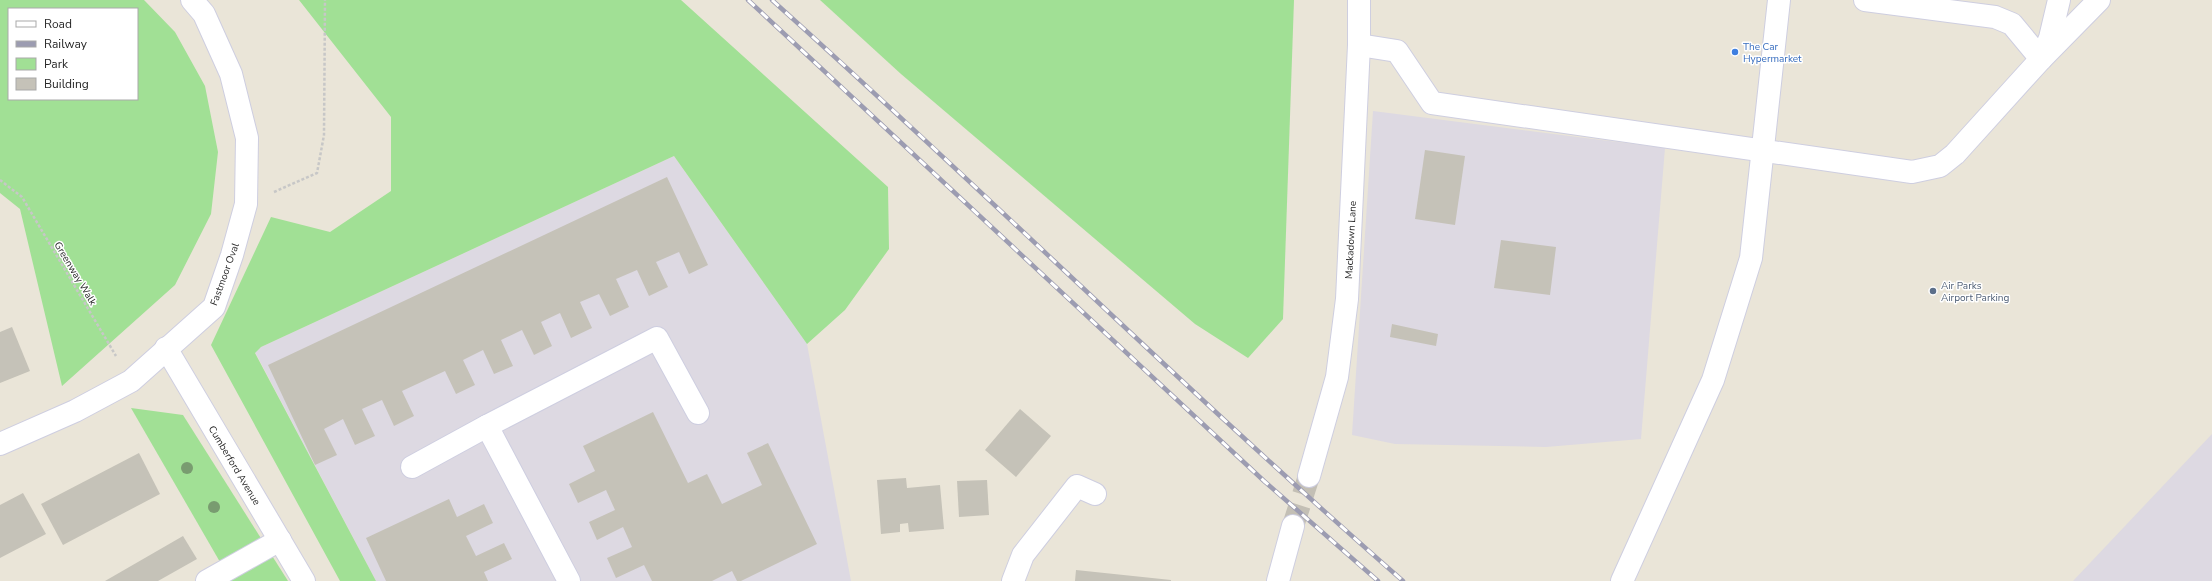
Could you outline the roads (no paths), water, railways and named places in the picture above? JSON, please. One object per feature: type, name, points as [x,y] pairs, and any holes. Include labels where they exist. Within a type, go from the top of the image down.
[{"type":"street","name":"Fastmoor Oval","points":[[0,444],[75,411],[131,381],[166,348],[214,307],[232,255],[246,204],[247,138],[231,74],[204,14],[192,0]]},
{"type":"street","name":"Mackadown Lane","points":[[1309,476],[1337,377],[1347,299],[1359,45],[1359,0]]},
{"type":"street","points":[[1622,581],[1713,380],[1751,258],[1764,150],[1779,0]]},
{"type":"street","points":[[1865,0],[1995,17],[2012,24],[2041,59]]},
{"type":"street","points":[[2041,59],[2050,38],[2059,0]]},
{"type":"street","points":[[1359,45],[1397,51],[1432,103],[1912,172],[1940,166],[1955,154],[2041,59],[2099,0]]},
{"type":"street","points":[[412,467],[486,426],[657,338],[698,413]]},
{"type":"street","name":"Cumberford Avenue","points":[[166,348],[304,581]]},
{"type":"street","points":[[486,426],[569,581]]},
{"type":"street","points":[[1013,581],[1023,555],[1077,486],[1095,494]]},
{"type":"street","points":[[1278,581],[1293,526]]},
{"type":"street","points":[[207,581],[280,540]]},
{"type":"tunnel","points":[[1293,526],[1309,476]]},
{"type":"railway","points":[[748,0],[1264,481],[1378,581]]},
{"type":"railway","points":[[772,0],[1244,438],[1403,581]]},
{"type":"place","name":"The Car Hypermarket","points":[[1735,52]]},
{"type":"place","name":"Air Parks Airport Parking","points":[[1933,291]]}]
